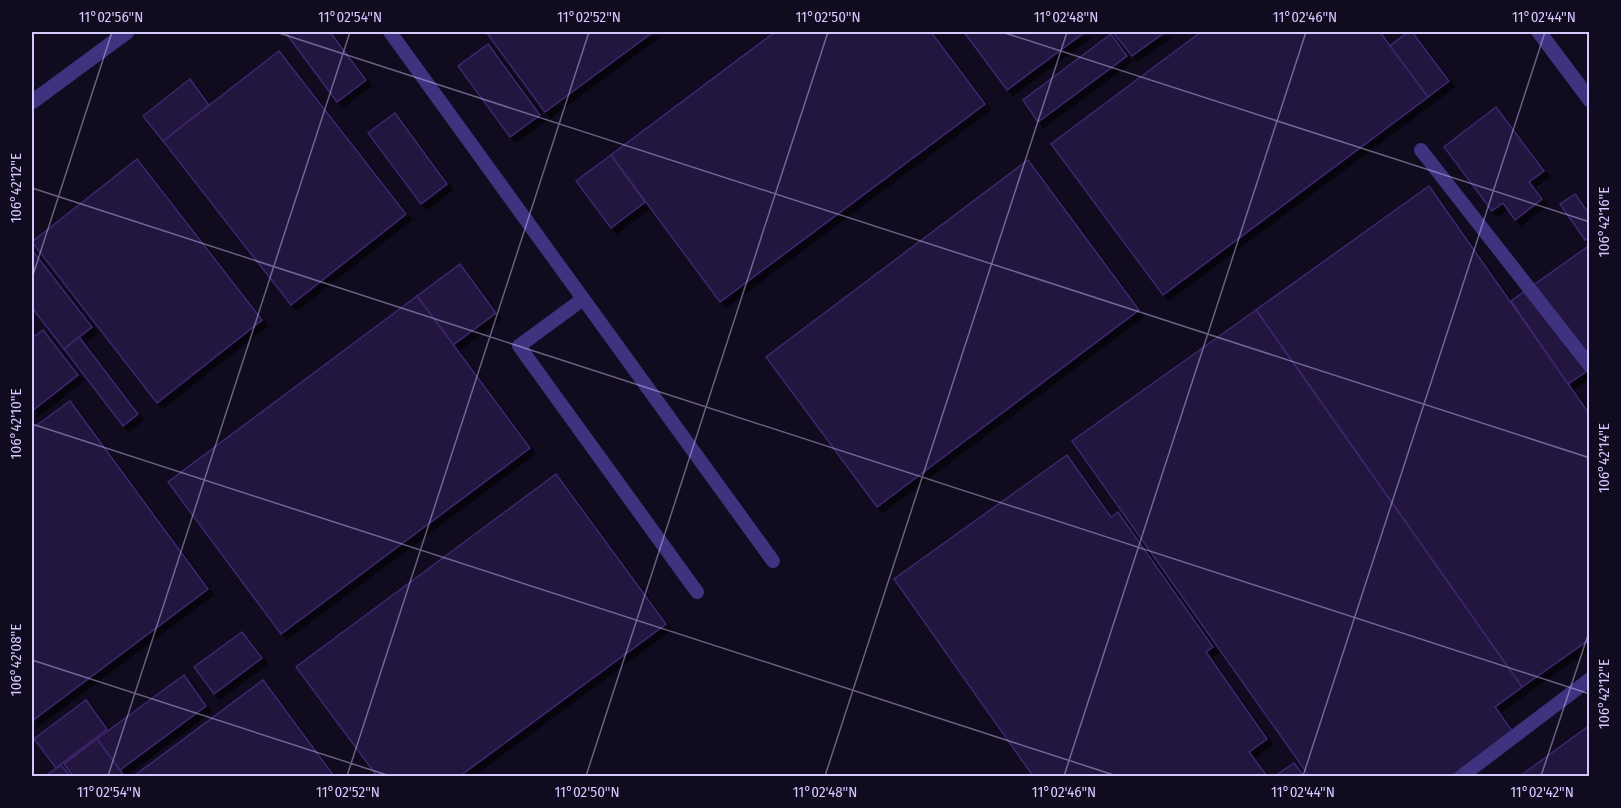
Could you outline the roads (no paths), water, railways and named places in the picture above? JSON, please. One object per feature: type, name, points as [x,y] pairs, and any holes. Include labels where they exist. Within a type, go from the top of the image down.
[{"type":"street","points":[[32,102],[127,32]]},
{"type":"street","points":[[1539,32],[1590,100]]},
{"type":"lane","points":[[390,32],[773,561]]},
{"type":"lane","points":[[1421,150],[1590,366]]},
{"type":"lane","points":[[583,299],[519,346],[697,591]]},
{"type":"lane","points":[[1462,777],[1590,679]]}]
